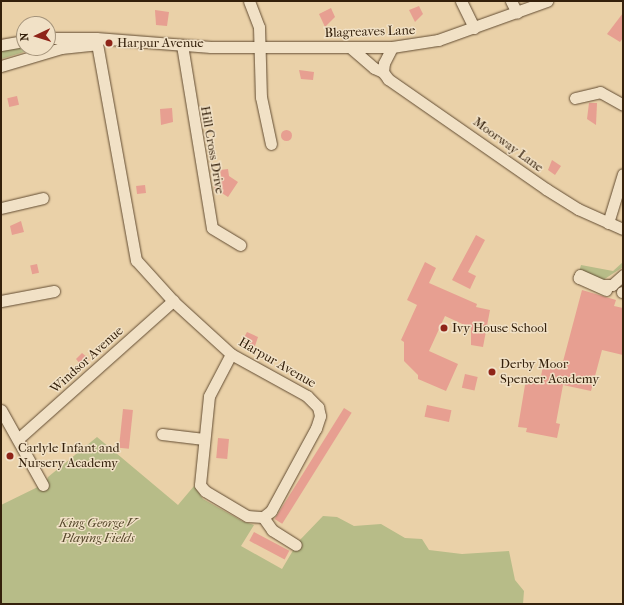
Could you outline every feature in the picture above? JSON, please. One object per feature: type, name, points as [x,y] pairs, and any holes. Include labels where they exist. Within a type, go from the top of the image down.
[{"type":"street","points":[[249,1],[259,27],[261,97],[271,144]]},
{"type":"street","points":[[461,1],[474,28]]},
{"type":"street","points":[[511,1],[517,13]]},
{"type":"street","name":"Blagreaves Lane","points":[[96,41],[260,47],[392,47],[438,40],[547,1]]},
{"type":"street","points":[[56,38],[96,41]]},
{"type":"street","points":[[1,66],[60,48],[96,41]]},
{"type":"street","name":"Harpur Avenue","points":[[96,41],[136,260],[173,301],[231,354],[307,396],[318,407],[320,416],[271,511],[263,517]]},
{"type":"street","points":[[1,45],[16,42]]},
{"type":"street","name":"Hill Cross Drive","points":[[182,45],[212,228],[240,246]]},
{"type":"street","points":[[383,72],[384,63],[392,47]]},
{"type":"street","name":"Moorway Lane","points":[[351,48],[374,68],[383,72],[388,79],[546,189],[623,230]]},
{"type":"street","points":[[575,98],[600,92],[623,104]]},
{"type":"street","points":[[608,223],[623,174]]},
{"type":"street","points":[[1,208],[43,198]]},
{"type":"street","points":[[606,290],[579,278],[580,275],[602,285],[612,285],[623,275]]},
{"type":"street","points":[[1,301],[54,291]]},
{"type":"street","name":"Windsor Avenue","points":[[18,439],[173,301]]},
{"type":"street","points":[[231,354],[209,396],[199,477],[204,491],[247,516],[263,517],[272,530],[296,545]]},
{"type":"street","points":[[1,410],[43,485]]},
{"type":"street","points":[[162,434],[204,439]]},
{"type":"green space","points":[[16,46],[16,54],[1,59],[1,49]]},
{"type":"green space","points":[[623,262],[623,267],[600,282],[579,272],[581,265],[613,271]]},
{"type":"green space","name":"King George V Playing Fields","points":[[97,437],[178,505],[194,486],[203,499],[242,521],[254,525],[241,546],[282,569],[298,542],[323,516],[337,517],[354,526],[381,524],[405,538],[422,539],[429,550],[462,554],[509,551],[515,580],[524,591],[523,604],[1,604],[1,505],[46,483],[48,477]]},
{"type":"building","points":[[419,6],[423,14],[415,22],[409,10]]},
{"type":"building","points":[[331,8],[335,17],[325,27],[319,14]]},
{"type":"building","points":[[155,10],[169,12],[167,26],[156,25]]},
{"type":"building","points":[[623,13],[623,38],[620,42],[607,34]]},
{"type":"building","points":[[299,70],[314,72],[313,80],[301,79]]},
{"type":"building","points":[[17,96],[19,105],[9,107],[7,98]]},
{"type":"building","points":[[589,103],[597,103],[596,125],[587,119]]},
{"type":"building","points":[[172,108],[173,122],[161,125],[160,109]]},
{"type":"building","points":[[284,130],[288,130],[290,131],[290,139],[284,140],[281,137],[281,133]]},
{"type":"building","points":[[552,160],[561,166],[555,175],[548,170]]},
{"type":"building","points":[[228,169],[229,176],[238,182],[228,197],[214,188],[221,178],[220,170]]},
{"type":"building","points":[[145,185],[146,193],[137,194],[136,186]]},
{"type":"building","points":[[21,221],[24,232],[12,235],[10,226]]},
{"type":"building","points":[[476,235],[485,240],[468,272],[476,276],[470,289],[452,280]]},
{"type":"building","name":"Ivy House School","points":[[425,262],[436,268],[429,283],[477,304],[476,307],[490,310],[483,347],[471,345],[471,328],[445,316],[429,351],[458,364],[446,391],[418,379],[418,375],[404,361],[404,342],[401,340],[417,305],[407,300]]},
{"type":"building","points":[[37,264],[39,273],[32,274],[30,266]]},
{"type":"building","points":[[582,290],[616,300],[614,306],[623,308],[623,355],[602,350],[591,391],[563,385],[556,423],[560,424],[557,438],[526,432],[527,428],[518,427],[525,385],[529,379],[540,381],[543,366],[561,369]]},
{"type":"building","points":[[247,332],[258,337],[253,352],[240,345]]},
{"type":"building","points":[[82,353],[89,359],[82,366],[76,359]]},
{"type":"building","points":[[465,374],[478,377],[475,391],[462,388]]},
{"type":"building","points":[[427,405],[451,410],[449,422],[425,417]]},
{"type":"building","points":[[344,408],[352,413],[282,524],[275,519]]},
{"type":"building","points":[[123,409],[133,410],[129,449],[119,448]]},
{"type":"building","points":[[218,438],[229,439],[227,459],[216,458]]},
{"type":"building","points":[[254,532],[289,551],[285,560],[249,541]]},
{"type":"place","name":"Harpur Avenue","points":[[109,43]]},
{"type":"place","name":"Ivy House School","points":[[444,328]]},
{"type":"place","name":"Derby Moor Spencer Academy","points":[[492,372]]},
{"type":"place","name":"Carlyle Infant and Nursery Academy","points":[[10,456]]}]
